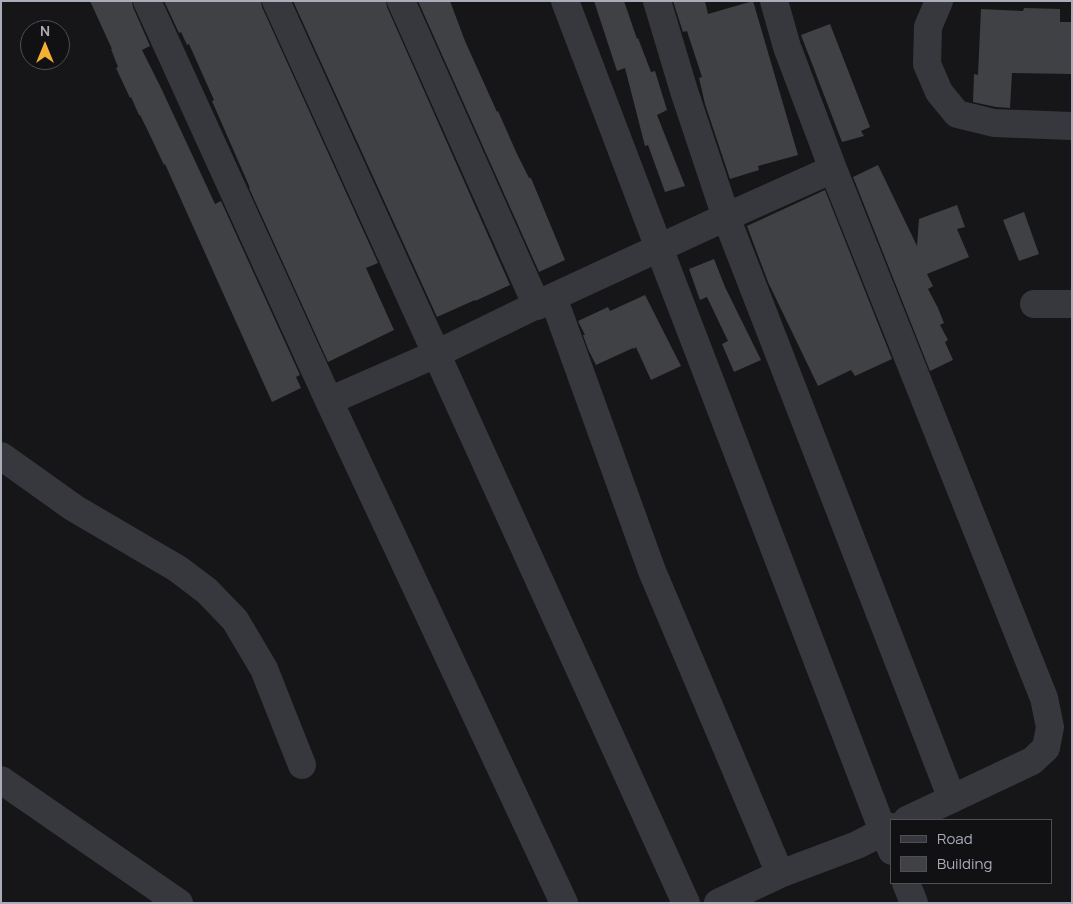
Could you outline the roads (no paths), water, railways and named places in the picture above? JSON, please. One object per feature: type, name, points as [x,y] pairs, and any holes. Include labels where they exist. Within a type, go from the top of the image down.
[{"type":"street","points":[[147,1],[329,401],[564,903]]},
{"type":"street","points":[[276,1],[686,903]]},
{"type":"street","points":[[401,1],[545,302],[652,571],[780,874]]},
{"type":"street","points":[[566,1],[659,248],[890,826]]},
{"type":"street","points":[[657,1],[684,91],[726,217],[952,799]]},
{"type":"street","points":[[774,1],[787,47],[833,169],[1044,698],[1050,727],[1046,748],[1032,761],[952,799],[917,819]]},
{"type":"street","points":[[939,1],[928,27],[926,64],[939,92],[957,114],[994,122],[1072,126]]},
{"type":"street","points":[[329,401],[436,354],[659,248],[833,169]]},
{"type":"street","points":[[1034,304],[1072,304]]},
{"type":"street","points":[[1,456],[74,508],[178,569],[207,591],[235,620],[264,669],[302,765]]},
{"type":"street","points":[[1,780],[178,903]]},
{"type":"street","points":[[718,903],[780,874],[890,834]]},
{"type":"street","points":[[906,884],[914,903]]}]
